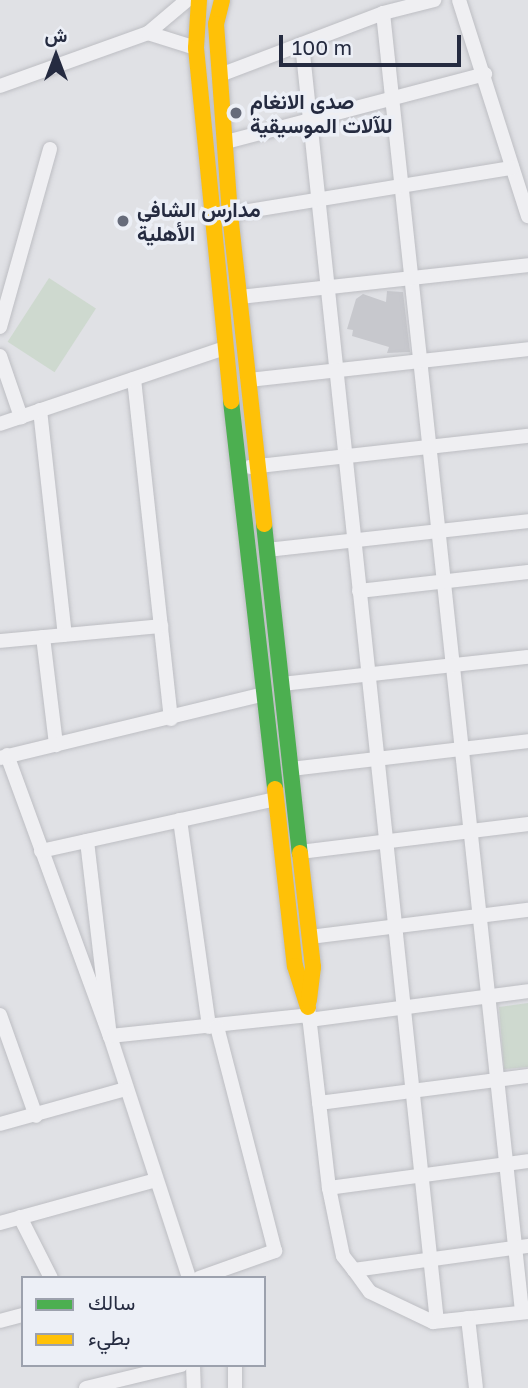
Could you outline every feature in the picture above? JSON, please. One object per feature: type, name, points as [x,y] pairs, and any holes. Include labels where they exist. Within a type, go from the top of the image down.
[{"type":"street","points":[[0,86],[148,33],[187,0]]},
{"type":"street","points":[[199,0],[196,48],[238,468],[295,966],[309,1014],[329,1188],[343,1255],[370,1292],[437,1321],[525,1312],[522,1246],[506,1164],[401,187],[396,98],[383,13]]},
{"type":"street","points":[[222,0],[216,24],[230,215],[313,967],[309,1014]]},
{"type":"street","points":[[220,75],[383,13],[434,0]]},
{"type":"street","points":[[459,0],[485,74],[528,216]]},
{"type":"street","points":[[148,33],[196,48]]},
{"type":"street","points":[[302,44],[437,1321]]},
{"type":"street","points":[[226,142],[485,74]]},
{"type":"street","points":[[0,327],[50,149]]},
{"type":"street","points":[[230,215],[512,168]]},
{"type":"street","points":[[240,297],[528,265]]},
{"type":"street","points":[[0,424],[225,348]]},
{"type":"street","points":[[249,380],[528,349]]},
{"type":"street","points":[[0,356],[21,416]]},
{"type":"street","points":[[134,379],[171,719]]},
{"type":"street","points":[[40,410],[65,635]]},
{"type":"street","points":[[238,468],[528,436]]},
{"type":"street","points":[[267,550],[528,521]]},
{"type":"street","points":[[359,591],[528,572]]},
{"type":"street","points":[[0,641],[161,626]]},
{"type":"street","points":[[43,637],[56,745]]},
{"type":"street","points":[[282,684],[528,657]]},
{"type":"street","points":[[188,1276],[125,1090],[110,1037],[4,757],[264,695]]},
{"type":"street","points":[[291,769],[528,741]]},
{"type":"street","points":[[41,851],[276,799]]},
{"type":"street","points":[[180,820],[213,1026],[275,1251],[205,1276]]},
{"type":"street","points":[[300,852],[528,824]]},
{"type":"street","points":[[87,841],[110,1037]]},
{"type":"street","points":[[310,937],[528,910]]},
{"type":"street","points":[[110,1037],[309,1014],[403,1007],[528,991]]},
{"type":"street","points":[[0,1015],[36,1116]]},
{"type":"street","points":[[319,1103],[528,1076]]},
{"type":"street","points":[[0,1124],[125,1090]]},
{"type":"street","points":[[329,1188],[528,1161]]},
{"type":"street","points":[[0,1223],[156,1180]]},
{"type":"street","points":[[20,1217],[50,1276]]},
{"type":"street","points":[[354,1270],[522,1246]]},
{"type":"street","points":[[0,1321],[21,1316]]},
{"type":"street","points":[[468,1318],[476,1388]]},
{"type":"street","points":[[86,1388],[173,1367]]},
{"type":"street","points":[[193,1367],[194,1388]]},
{"type":"street","points":[[235,1367],[235,1388]]},
{"type":"shaded area","points":[[49,278],[96,308],[55,372],[8,342]]},
{"type":"shaded area","points":[[528,1003],[528,1067],[504,1069],[499,1007]]},
{"type":"building","points":[[387,291],[403,292],[410,352],[387,353],[389,347],[352,336],[353,330],[347,329],[356,299],[363,294],[386,302]]},
{"type":"traffic: fast","points":[[231,401],[275,789]]},
{"type":"traffic: fast","points":[[264,524],[300,853]]},
{"type":"traffic: slow","points":[[199,0],[196,48],[231,401]]},
{"type":"traffic: slow","points":[[222,0],[216,24],[230,214],[264,524]]},
{"type":"traffic: slow","points":[[275,789],[295,966],[308,1007]]},
{"type":"traffic: slow","points":[[300,853],[313,967],[309,1001]]},
{"type":"place","name":"صدى الانغام للآلات الموسيقية","points":[[236,113]]},
{"type":"place","name":"مدارس الشافي الأهلية","points":[[123,221]]}]
